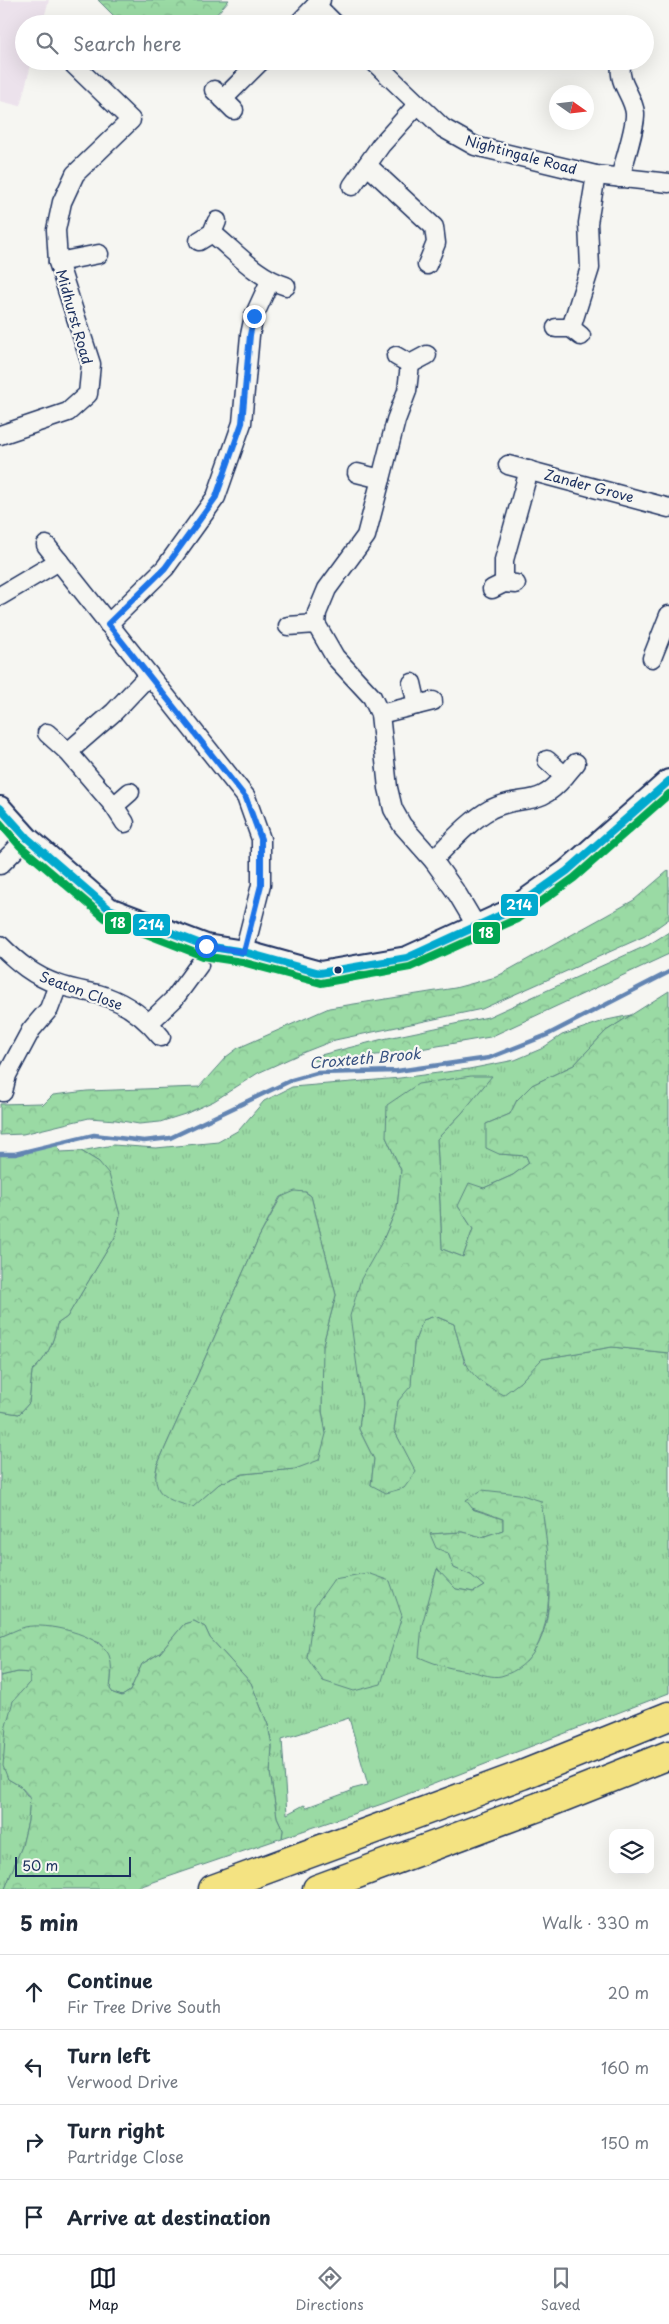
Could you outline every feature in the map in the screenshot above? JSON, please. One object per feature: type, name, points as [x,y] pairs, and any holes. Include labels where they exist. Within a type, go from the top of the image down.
[{"type":"highway","points":[[213,1889],[522,1775],[669,1716]]},
{"type":"highway","points":[[317,1889],[538,1807],[669,1755]]},
{"type":"street","points":[[307,15],[318,3],[328,15]]},
{"type":"street","name":"Midhurst Road","points":[[0,435],[68,412],[88,394],[90,364],[58,262],[56,230],[62,202],[75,174],[131,120],[79,70]]},
{"type":"street","points":[[224,100],[252,70]]},
{"type":"street","name":"Nightingale Road","points":[[382,70],[443,128],[475,146],[596,175],[669,183]]},
{"type":"street","points":[[620,178],[635,117],[632,105],[621,81],[623,70]]},
{"type":"street","points":[[352,186],[367,165],[418,105]]},
{"type":"street","points":[[367,165],[428,219],[434,227],[436,243],[426,266]]},
{"type":"street","points":[[569,331],[590,268],[588,222],[596,175]]},
{"type":"street","points":[[108,624],[165,568],[216,497],[242,423],[250,335],[258,307],[278,284],[209,231]]},
{"type":"street","name":"Midhurst Road","points":[[58,262],[99,254]]},
{"type":"street","points":[[427,355],[403,360],[407,391],[396,420],[366,536],[328,589],[317,613],[316,624],[335,657],[372,697],[380,714],[388,788],[393,809],[402,825],[434,860],[477,927]]},
{"type":"street","name":"Zander Grove","points":[[508,465],[669,508]]},
{"type":"street","points":[[504,585],[504,560],[529,470]]},
{"type":"street","points":[[357,473],[382,479]]},
{"type":"street","points":[[46,545],[246,798],[261,839],[261,885],[244,952]]},
{"type":"street","points":[[0,596],[59,561]]},
{"type":"street","points":[[651,661],[669,615]]},
{"type":"street","points":[[288,626],[316,624]]},
{"type":"street","points":[[68,752],[114,712],[149,675]]},
{"type":"street","points":[[380,714],[425,703],[412,683]]},
{"type":"street","points":[[46,734],[68,752],[114,806],[125,823]]},
{"type":"street","points":[[434,860],[482,814],[505,804],[544,796],[554,789],[570,769],[547,760]]},
{"type":"street","points":[[0,808],[27,838],[109,909],[206,946],[244,952],[320,973],[407,958],[512,910],[541,892],[669,781]]},
{"type":"street","points":[[114,806],[130,792]]},
{"type":"street","points":[[0,865],[27,838]]},
{"type":"street","name":"Seaton Close","points":[[0,945],[35,975],[58,985],[116,1001],[150,1022],[161,1037]]},
{"type":"street","points":[[150,1022],[174,999],[199,965]]},
{"type":"street","points":[[3,1080],[31,1030],[50,1009],[58,985]]},
{"type":"shaded area","points":[[0,0],[49,0],[45,15],[15,15],[15,70],[30,70],[20,106],[0,101]]},
{"type":"green space","points":[[98,0],[229,0],[216,15],[113,15]]},
{"type":"green space","points":[[669,870],[669,919],[645,936],[482,1009],[335,1040],[258,1073],[214,1101],[185,1114],[160,1122],[139,1124],[89,1118],[23,1134],[0,1135],[0,1104],[41,1103],[43,1105],[53,1095],[87,1091],[199,1087],[226,1057],[238,1048],[329,1008],[455,988],[496,977],[634,900]]},
{"type":"green space","points":[[669,932],[669,954],[490,1037],[397,1053],[314,1061],[313,1057],[383,1039],[488,1017],[648,945]]},
{"type":"green space","points":[[669,991],[669,1353],[612,1347],[542,1359],[520,1382],[503,1395],[480,1381],[468,1367],[454,1324],[435,1316],[423,1320],[414,1343],[411,1386],[398,1401],[394,1430],[416,1472],[404,1488],[386,1493],[371,1485],[374,1459],[359,1429],[362,1403],[350,1316],[361,1279],[383,1240],[397,1208],[401,1170],[386,1137],[387,1105],[418,1084],[471,1076],[492,1076],[462,1113],[437,1139],[442,1249],[463,1257],[473,1229],[458,1206],[469,1183],[484,1188],[513,1175],[529,1163],[526,1156],[499,1154],[486,1148],[486,1124],[510,1114],[517,1100],[532,1085],[574,1065],[606,1031]]},
{"type":"green space","points":[[631,1015],[606,1031],[574,1065],[532,1085],[517,1100],[510,1114],[486,1124],[499,1154],[526,1156],[529,1163],[513,1175],[484,1188],[458,1206],[473,1229],[463,1257],[442,1249],[437,1139],[462,1113],[491,1076],[386,1137],[401,1170],[397,1208],[383,1240],[358,1368],[362,1403],[359,1429],[374,1459],[371,1485],[415,1472],[394,1430],[398,1401],[411,1384],[414,1343],[423,1320],[435,1316],[454,1324],[465,1364],[520,1382],[541,1359],[612,1347],[669,1353],[669,1693],[382,1804],[282,1838],[283,1830],[277,1817],[270,1773],[272,1747],[268,1725],[251,1683],[210,1638],[205,1627],[194,1621],[184,1624],[160,1653],[142,1664],[130,1691],[122,1696],[113,1693],[110,1689],[112,1669],[100,1643],[50,1627],[28,1628],[0,1637],[0,1411],[19,1414],[29,1403],[32,1371],[49,1350],[57,1324],[67,1317],[115,1237],[120,1215],[99,1162],[81,1151],[113,1145],[156,1148],[218,1142],[239,1130],[264,1101],[292,1087],[400,1078],[469,1069],[515,1060],[541,1049],[562,1035],[607,1020]],"holes":[[[306,1192],[311,1196],[336,1295],[323,1344],[322,1411],[326,1434],[295,1469],[243,1474],[219,1484],[192,1507],[155,1476],[157,1466],[258,1239],[280,1197]],[[472,1509],[544,1524],[549,1600],[544,1629],[539,1643],[526,1662],[432,1585],[437,1570],[456,1589],[474,1592],[484,1586],[471,1575],[454,1568],[448,1553],[430,1534],[462,1532],[482,1537],[503,1530],[503,1519]],[[349,1718],[368,1785],[352,1789],[307,1807],[304,1805],[287,1814],[282,1739]]]},
{"type":"green space","points":[[57,1143],[60,1152],[81,1151],[99,1162],[109,1174],[120,1215],[115,1237],[67,1317],[57,1324],[49,1350],[32,1371],[29,1403],[19,1414],[0,1411],[0,1154],[15,1154]]},
{"type":"green space","points":[[295,1191],[305,1192],[311,1196],[336,1295],[323,1344],[322,1411],[326,1434],[319,1460],[295,1469],[243,1474],[219,1484],[193,1507],[176,1502],[163,1495],[159,1490],[156,1476],[157,1466],[258,1239],[281,1197]]},
{"type":"green space","points":[[482,1490],[519,1494],[541,1501],[547,1547],[549,1574],[545,1626],[536,1648],[522,1665],[501,1676],[488,1676],[446,1667],[419,1657],[422,1625],[437,1569],[456,1589],[474,1592],[484,1586],[471,1575],[454,1568],[448,1553],[436,1548],[430,1534],[462,1532],[482,1537],[503,1530],[503,1519],[472,1508],[466,1500]]},
{"type":"green space","points":[[367,1573],[390,1581],[402,1616],[381,1684],[354,1691],[323,1681],[307,1658],[314,1607],[334,1579]]},
{"type":"green space","points":[[194,1621],[205,1627],[210,1638],[251,1683],[268,1725],[272,1747],[270,1773],[277,1817],[283,1830],[282,1838],[133,1889],[5,1889],[22,1846],[28,1821],[30,1797],[20,1786],[8,1779],[3,1766],[6,1726],[13,1701],[30,1682],[30,1673],[18,1672],[0,1676],[0,1637],[25,1627],[45,1626],[71,1631],[95,1641],[109,1655],[111,1667],[110,1689],[113,1693],[122,1696],[130,1691],[142,1664],[160,1653],[184,1624]]},
{"type":"green space","points":[[18,1672],[30,1673],[30,1682],[13,1702],[8,1779],[20,1786],[30,1799],[28,1821],[22,1846],[5,1889],[0,1889],[0,1676]]},
{"type":"waterway","name":"Croxteth Brook","points":[[0,1154],[15,1154],[94,1135],[144,1141],[170,1138],[292,1080],[317,1073],[397,1071],[489,1058],[547,1035],[669,972]]},
{"type":"transit line","name":"214","points":[[0,808],[27,838],[109,909],[206,946],[244,952],[320,973],[407,958],[512,910],[567,871],[669,781]]},
{"type":"transit line","name":"18","points":[[0,823],[20,846],[105,918],[203,956],[242,962],[321,983],[410,967],[517,919],[574,878],[669,794]]},
{"type":"route","points":[[206,946],[244,952],[261,885],[261,839],[246,798],[108,624],[165,568],[216,497],[242,423],[250,335],[254,316]]}]
